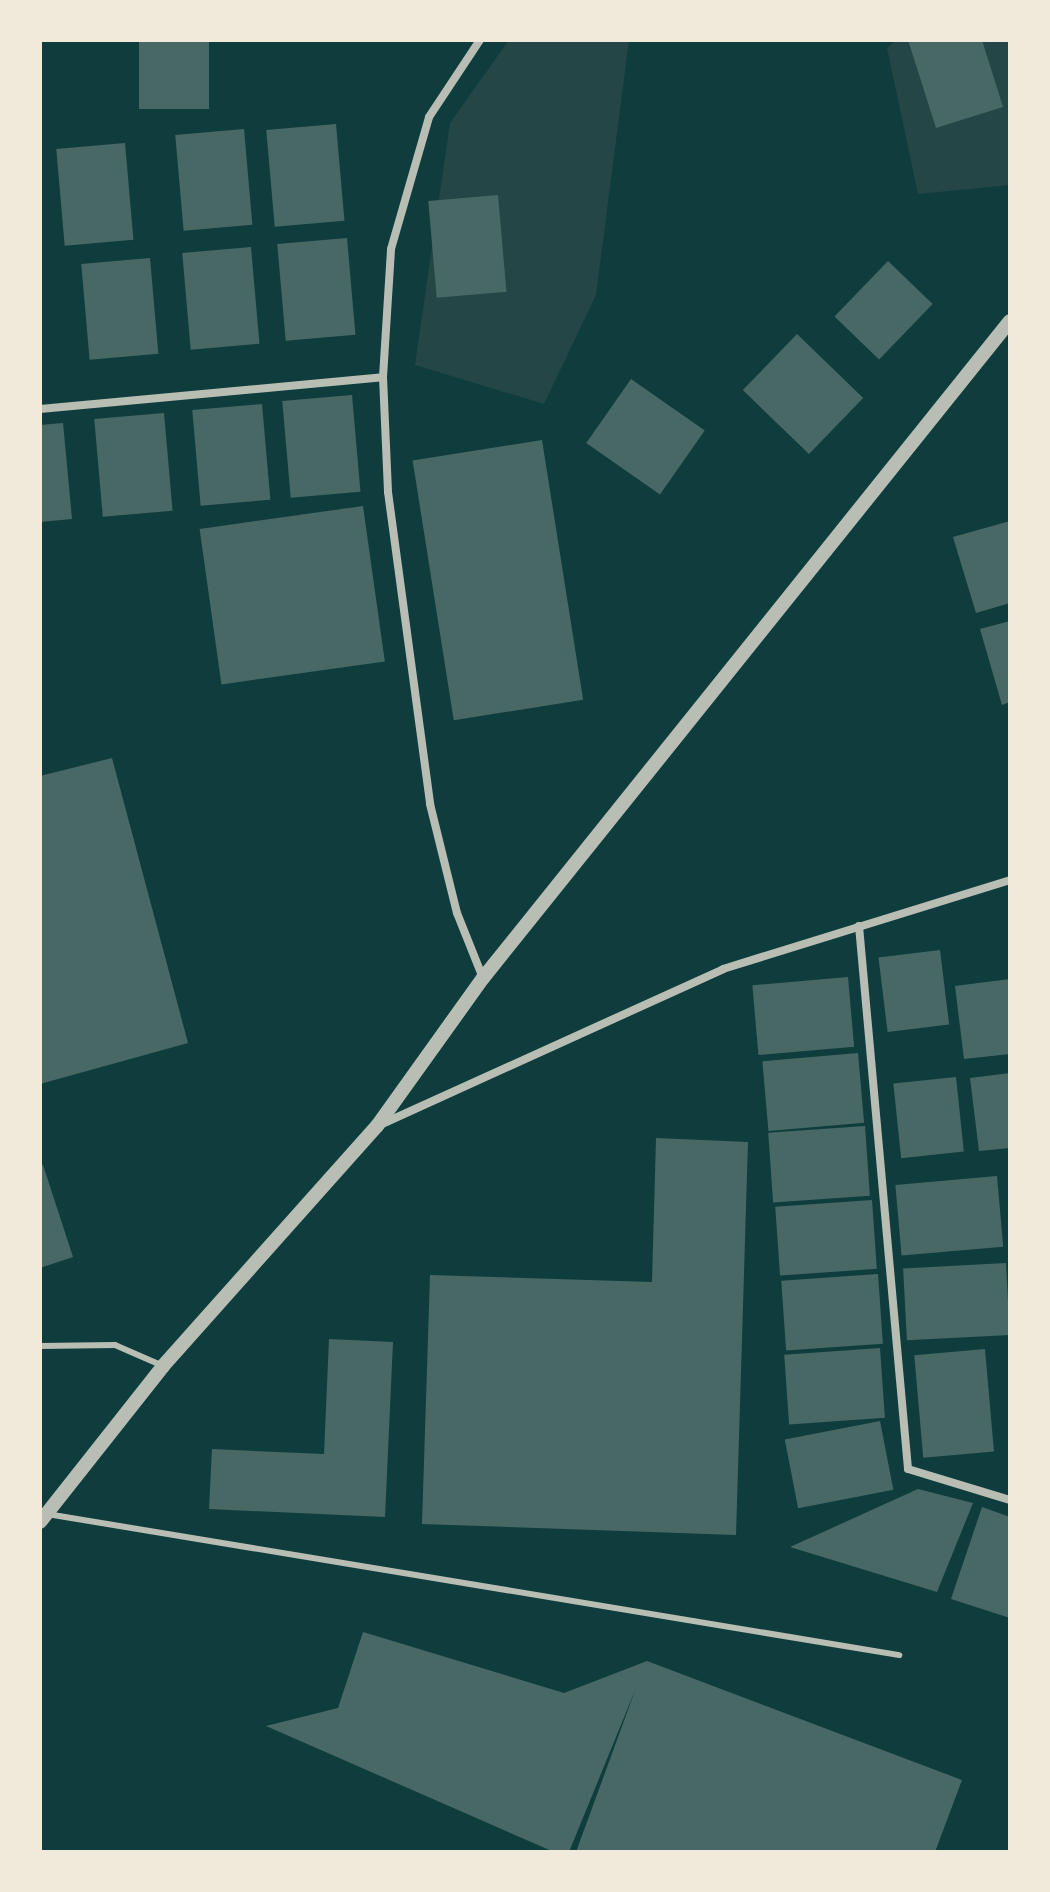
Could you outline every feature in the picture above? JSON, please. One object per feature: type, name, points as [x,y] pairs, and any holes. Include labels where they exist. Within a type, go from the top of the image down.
[{"type":"street","points":[[480,40],[429,117],[395,234],[383,377],[388,492],[430,804],[457,913],[483,978]]},
{"type":"street","points":[[43,1518],[163,1366],[377,1126],[483,978],[1010,321]]},
{"type":"street","points":[[40,409],[383,377]]},
{"type":"street","points":[[377,1126],[723,969],[1010,880]]},
{"type":"street","points":[[859,926],[908,1469],[1010,1500]]},
{"type":"lane","points":[[40,1346],[115,1345],[163,1366]]},
{"type":"lane","points":[[43,1518],[899,1655]]},
{"type":"shaded area","points":[[509,40],[629,40],[596,295],[544,404],[415,365],[450,123]]},
{"type":"shaded area","points":[[896,40],[1010,40],[1010,185],[918,194],[887,48]]},
{"type":"building","points":[[139,40],[209,40],[209,109],[139,109]]},
{"type":"building","points":[[908,40],[982,40],[1003,107],[936,128]]},
{"type":"building","points":[[336,124],[344,221],[275,227],[266,130]]},
{"type":"building","points":[[244,129],[252,225],[184,231],[175,135]]},
{"type":"building","points":[[125,143],[133,240],[65,246],[56,149]]},
{"type":"building","points":[[498,195],[506,292],[437,298],[428,201]]},
{"type":"building","points":[[347,238],[355,335],[286,341],[277,244]]},
{"type":"building","points":[[251,247],[259,344],[191,350],[182,253]]},
{"type":"building","points":[[150,258],[158,354],[90,360],[81,264]]},
{"type":"building","points":[[888,261],[933,304],[879,359],[835,316]]},
{"type":"building","points":[[797,334],[863,398],[809,454],[743,390]]},
{"type":"building","points":[[631,379],[705,431],[660,495],[586,443]]},
{"type":"building","points":[[352,395],[360,492],[291,498],[282,401]]},
{"type":"building","points":[[262,404],[270,500],[201,506],[192,410]]},
{"type":"building","points":[[164,413],[173,511],[103,517],[94,419]]},
{"type":"building","points":[[63,423],[72,519],[40,522],[40,425]]},
{"type":"building","points":[[542,440],[583,700],[454,720],[413,460]]},
{"type":"building","points":[[363,506],[385,661],[221,684],[200,529]]},
{"type":"building","points":[[1010,521],[1010,603],[976,613],[953,537]]},
{"type":"building","points":[[1010,621],[1010,702],[1002,705],[980,629]]},
{"type":"building","points":[[112,758],[188,1043],[40,1084],[40,776]]},
{"type":"building","points":[[940,950],[949,1024],[888,1032],[878,958]]},
{"type":"building","points":[[848,977],[854,1047],[758,1055],[752,985]]},
{"type":"building","points":[[1010,979],[1010,1054],[964,1059],[955,986]]},
{"type":"building","points":[[858,1053],[864,1123],[768,1131],[762,1061]]},
{"type":"building","points":[[1010,1073],[1010,1148],[979,1151],[970,1078]]},
{"type":"building","points":[[956,1077],[964,1152],[901,1158],[893,1084]]},
{"type":"building","points":[[865,1126],[870,1196],[773,1203],[768,1133]]},
{"type":"building","points":[[656,1138],[748,1142],[736,1535],[422,1524],[430,1275],[652,1282]]},
{"type":"building","points":[[43,1165],[73,1257],[40,1268],[40,1166]]},
{"type":"building","points":[[997,1176],[1003,1247],[902,1256],[895,1185]]},
{"type":"building","points":[[872,1200],[877,1269],[780,1276],[775,1207]]},
{"type":"building","points":[[1006,1263],[1010,1335],[907,1340],[903,1268]]},
{"type":"building","points":[[878,1274],[883,1344],[786,1351],[781,1281]]},
{"type":"building","points":[[329,1339],[393,1342],[385,1517],[209,1509],[212,1449],[324,1454]]},
{"type":"building","points":[[880,1348],[885,1418],[789,1425],[784,1355]]},
{"type":"building","points":[[985,1349],[994,1452],[923,1458],[914,1355]]},
{"type":"building","points":[[880,1421],[893,1490],[798,1508],[785,1440]]},
{"type":"building","points":[[918,1489],[973,1503],[937,1592],[790,1547]]},
{"type":"building","points":[[982,1507],[1010,1517],[1010,1618],[951,1599]]},
{"type":"building","points":[[363,1632],[564,1693],[647,1661],[962,1780],[935,1852],[576,1852],[636,1688],[569,1852],[554,1852],[266,1726],[338,1708]]}]
